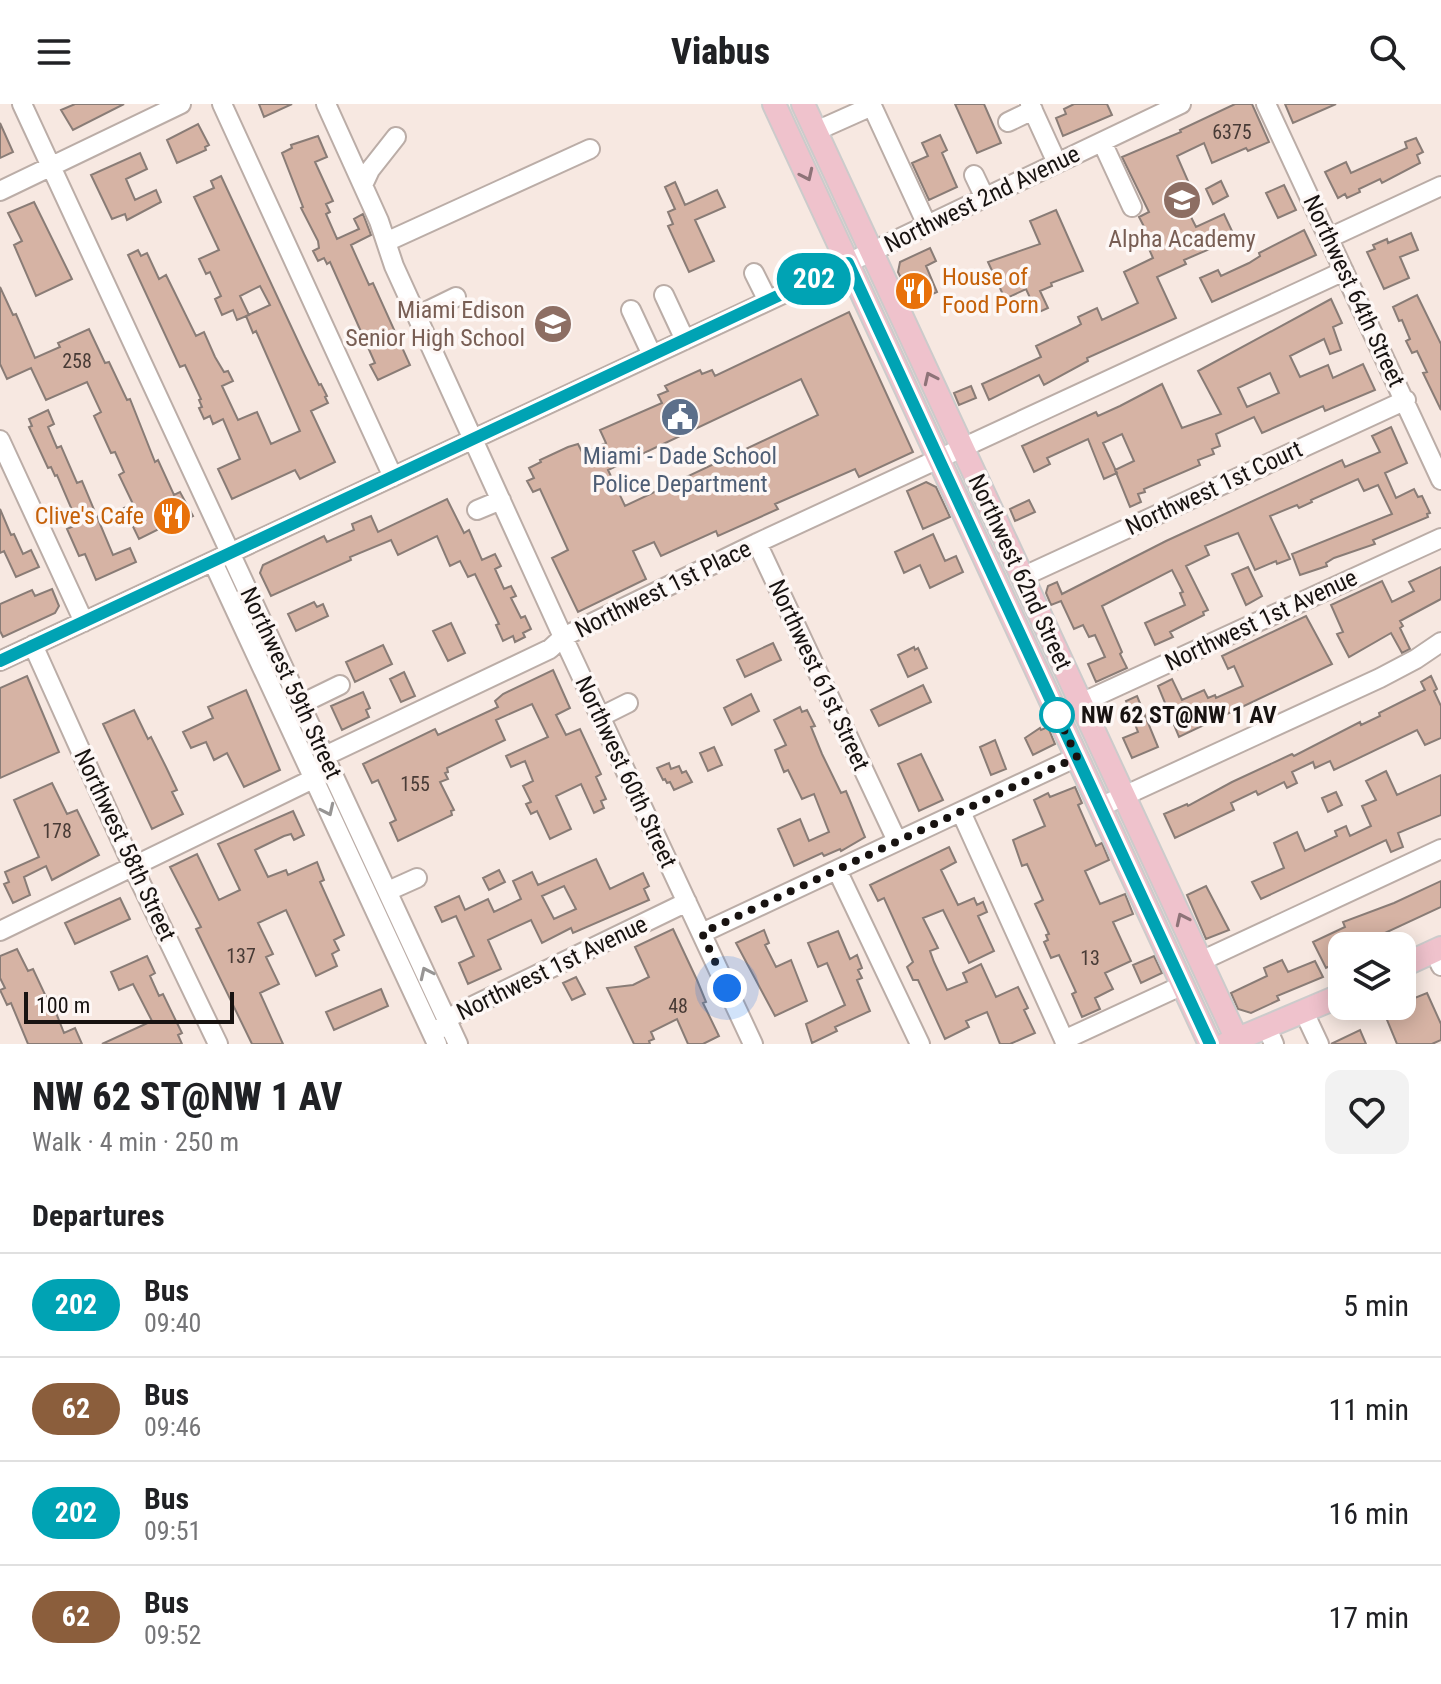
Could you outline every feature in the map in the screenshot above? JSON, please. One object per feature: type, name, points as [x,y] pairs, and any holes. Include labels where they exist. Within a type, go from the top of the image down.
[{"type":"main road","name":"Northwest 62nd Street","points":[[774,104],[938,460],[1011,630],[1077,757],[1210,1044]]},
{"type":"main road","name":"Northwest 62nd Street","points":[[803,104],[1201,961],[1234,1043]]},
{"type":"main road","points":[[1416,962],[1439,955]]},
{"type":"main road","points":[[1234,1043],[1271,1036],[1304,1012],[1328,1001]]},
{"type":"street","name":"Northwest 59th Street","points":[[22,104],[206,519],[231,553],[458,1044]]},
{"type":"street","points":[[0,191],[181,104]]},
{"type":"street","points":[[222,104],[393,477]]},
{"type":"street","name":"Northwest 60th Street","points":[[326,104],[417,316],[448,403],[473,440],[753,1044]]},
{"type":"street","name":"Northwest 2nd Avenue","points":[[1,658],[473,440],[1181,104]]},
{"type":"street","name":"Northwest 64th Street","points":[[1266,104],[1441,480]]},
{"type":"street","points":[[816,131],[875,105],[927,225]]},
{"type":"street","points":[[1008,122],[1031,107],[1057,163]]},
{"type":"street","points":[[363,185],[370,170],[396,137]]},
{"type":"street","points":[[1102,142],[1132,207]]},
{"type":"street","points":[[386,242],[590,149]]},
{"type":"street","points":[[974,175],[985,198]]},
{"type":"street","points":[[1329,238],[1441,186]]},
{"type":"street","name":"Northwest 1st Place","points":[[325,756],[550,649],[563,637],[757,543],[883,494],[938,460],[1344,271]]},
{"type":"street","points":[[754,273],[768,301]]},
{"type":"street","points":[[664,295],[685,340]]},
{"type":"street","points":[[417,316],[456,297]]},
{"type":"street","points":[[631,310],[652,355]]},
{"type":"street","name":"Northwest 1st Court","points":[[1022,577],[1406,400]]},
{"type":"street","points":[[0,440],[84,622]]},
{"type":"street","points":[[477,510],[501,500]]},
{"type":"street","name":"Northwest 1st Avenue","points":[[1081,703],[1147,666],[1441,538]]},
{"type":"street","name":"Northwest 61st Street","points":[[757,543],[897,841]]},
{"type":"street","name":"Northwest 59th Street","points":[[213,562],[433,1043]]},
{"type":"street","points":[[1100,807],[1380,678],[1441,642]]},
{"type":"street","name":"Northwest 58th Street","points":[[33,645],[133,867],[218,1044]]},
{"type":"street","points":[[301,704],[340,685]]},
{"type":"street","points":[[600,717],[628,703]]},
{"type":"street","points":[[0,931],[313,779],[325,756]]},
{"type":"street","points":[[702,933],[1077,757]]},
{"type":"street","points":[[961,812],[1065,1042],[1183,985]]},
{"type":"street","points":[[1201,961],[1441,849]]},
{"type":"street","points":[[837,870],[920,1044]]},
{"type":"street","points":[[388,891],[417,878]]},
{"type":"street","name":"Northwest 1st Avenue","points":[[433,1043],[447,1019],[687,902]]},
{"type":"street","points":[[1242,920],[1251,938]]},
{"type":"street","points":[[1304,1012],[1319,1044]]},
{"type":"building","points":[[75,104],[124,104],[73,130],[61,110]]},
{"type":"building","points":[[259,104],[292,104],[264,117]]},
{"type":"building","points":[[955,104],[984,104],[1001,143],[977,153]]},
{"type":"building","points":[[1074,104],[1107,104],[1112,115],[1063,136],[1056,118],[1066,114],[1064,109]]},
{"type":"building","points":[[1235,104],[1252,104],[1269,142],[1212,163],[1204,143],[1177,156],[1191,188],[1179,193],[1196,227],[1224,214],[1232,231],[1209,242],[1212,248],[1184,260],[1186,264],[1157,277],[1176,318],[1087,358],[1088,361],[1044,385],[1039,375],[989,400],[982,384],[1041,357],[1036,346],[1081,324],[1078,317],[1097,308],[1102,320],[1138,303],[1124,272],[1153,258],[1149,249],[1154,246],[1139,217],[1149,212],[1122,157],[1181,132]]},
{"type":"building","points":[[1285,104],[1336,104],[1293,123]]},
{"type":"building","points":[[0,123],[13,152],[0,158]]},
{"type":"building","points":[[198,124],[209,145],[205,147],[206,150],[177,163],[167,140]]},
{"type":"building","points":[[940,135],[947,150],[942,153],[957,187],[929,200],[912,163],[928,156],[922,143]]},
{"type":"building","points":[[318,136],[327,157],[315,162],[333,201],[326,204],[330,212],[326,214],[337,239],[359,229],[354,219],[363,214],[371,235],[351,245],[369,285],[373,283],[410,365],[378,380],[370,365],[375,363],[330,262],[327,264],[324,258],[318,261],[313,251],[319,248],[318,241],[301,208],[282,153],[292,148],[291,145]]},
{"type":"building","points":[[1416,138],[1423,152],[1417,155],[1420,163],[1382,183],[1380,179],[1359,189],[1360,192],[1347,198],[1345,194],[1338,198],[1325,172],[1346,162],[1351,173],[1407,148],[1405,142]]},
{"type":"building","points":[[140,153],[147,169],[126,179],[135,200],[156,190],[161,202],[127,220],[125,214],[112,219],[91,175]]},
{"type":"building","points":[[221,176],[304,354],[327,396],[328,403],[311,411],[335,462],[300,479],[295,470],[232,499],[218,469],[240,459],[223,419],[213,424],[210,416],[204,419],[199,408],[202,407],[201,399],[185,365],[180,367],[128,255],[138,250],[141,256],[147,253],[159,279],[166,275],[196,336],[204,332],[215,357],[233,381],[222,386],[238,420],[257,412],[271,444],[300,431],[256,331],[253,333],[246,316],[237,320],[233,310],[222,315],[215,299],[221,296],[210,272],[206,274],[199,259],[219,250],[194,197],[214,188],[211,181]],"holes":[[[260,286],[270,305],[249,315],[240,296]]]},
{"type":"building","points":[[1221,181],[1228,196],[1213,204],[1206,189]]},
{"type":"building","points":[[675,182],[685,205],[717,190],[725,207],[695,220],[714,261],[689,272],[668,226],[673,224],[668,212],[675,209],[665,187]]},
{"type":"building","points":[[1284,185],[1296,210],[1278,218],[1266,193]]},
{"type":"building","points":[[34,202],[72,279],[36,296],[14,245],[22,241],[8,213]]},
{"type":"building","points":[[1056,210],[1083,271],[1051,283],[1052,286],[1040,291],[1048,308],[1037,313],[1026,289],[1005,299],[988,262],[1040,244],[1030,221]]},
{"type":"building","points":[[1304,230],[1316,255],[1212,302],[1200,278],[1218,270],[1221,276]]},
{"type":"building","points":[[1411,233],[1418,250],[1400,257],[1409,278],[1384,289],[1367,252],[1375,249],[1373,245],[1387,239],[1388,243]]},
{"type":"building","points":[[930,248],[936,261],[926,266],[937,292],[913,303],[898,272],[900,262]]},
{"type":"building","points":[[0,287],[13,315],[16,314],[35,358],[89,329],[105,363],[109,362],[127,400],[130,399],[155,462],[158,460],[174,495],[180,492],[193,516],[180,522],[179,519],[139,539],[124,508],[133,504],[119,475],[124,472],[115,452],[111,453],[94,416],[101,412],[87,382],[46,400],[31,368],[7,379],[0,364]]},
{"type":"building","points":[[1417,295],[1441,344],[1441,410],[1423,373],[1427,372],[1417,351],[1412,353],[1406,341],[1410,339],[1393,307]]},
{"type":"building","points":[[1331,299],[1342,323],[1333,327],[1341,350],[1330,354],[1324,339],[1290,356],[1300,377],[1328,365],[1333,378],[1363,364],[1375,390],[1325,411],[1323,406],[1262,433],[1254,417],[1216,434],[1220,446],[1212,449],[1214,454],[1198,460],[1200,465],[1144,489],[1145,492],[1138,494],[1141,502],[1130,507],[1116,473],[1104,479],[1088,439],[1047,458],[1050,464],[1034,472],[1022,446],[1096,412],[1098,416],[1162,384],[1182,428],[1221,414],[1198,371]],"holes":[[[1270,373],[1279,393],[1247,407],[1238,388]],[[1122,434],[1134,461],[1115,470],[1103,443]]]},
{"type":"building","points":[[849,312],[913,452],[859,477],[855,469],[775,504],[778,509],[718,536],[716,531],[661,556],[654,542],[633,551],[646,579],[578,612],[552,558],[568,550],[540,489],[533,492],[527,481],[534,478],[529,468],[568,447],[578,444],[583,454],[606,443],[600,430],[662,403],[658,395],[668,391],[665,386],[700,370],[702,374],[712,370],[715,376]],"holes":[[[801,379],[818,415],[625,506],[608,470]]]},
{"type":"building","points":[[971,386],[976,398],[959,405],[954,393]]},
{"type":"building","points":[[48,410],[54,424],[48,427],[57,448],[61,446],[77,483],[82,481],[113,555],[130,548],[136,562],[96,580],[85,554],[79,556],[67,529],[78,524],[57,475],[51,467],[48,468],[29,427],[32,426],[29,419]]},
{"type":"building","points":[[1391,427],[1407,463],[1385,473],[1396,498],[1414,489],[1418,497],[1422,496],[1430,513],[1428,517],[1373,540],[1375,544],[1334,558],[1326,563],[1327,566],[1300,575],[1292,554],[1392,514],[1378,485],[1364,491],[1358,479],[1299,508],[1297,505],[1270,516],[1290,559],[1255,570],[1238,533],[1205,546],[1209,555],[1186,566],[1208,610],[1170,632],[1173,637],[1155,645],[1145,623],[1185,605],[1180,593],[1183,592],[1172,570],[1102,606],[1127,668],[1096,682],[1088,664],[1105,657],[1095,635],[1089,637],[1083,625],[1074,629],[1061,601],[1051,605],[1046,593],[1048,586],[1057,582],[1062,594],[1166,541],[1342,460],[1345,467],[1380,452],[1372,436]]},
{"type":"building","points":[[926,482],[936,487],[950,517],[923,529],[907,491]]},
{"type":"building","points":[[447,499],[464,533],[469,530],[482,560],[495,554],[501,566],[495,569],[504,589],[511,586],[516,596],[511,598],[521,618],[525,616],[531,629],[523,633],[525,637],[515,642],[513,636],[503,641],[496,625],[499,624],[475,574],[468,577],[460,561],[450,566],[437,536],[398,555],[391,540],[271,596],[260,573],[263,565],[324,536],[327,542],[354,530],[352,524],[371,516],[378,532]]},
{"type":"building","points":[[1029,500],[1035,512],[1015,521],[1010,509]]},
{"type":"building","points":[[0,509],[23,554],[31,550],[39,567],[16,577],[4,551],[0,553]]},
{"type":"building","points":[[933,534],[945,561],[956,556],[963,572],[930,588],[920,565],[904,573],[895,552]]},
{"type":"building","points":[[1248,567],[1262,596],[1246,605],[1232,574]]},
{"type":"building","points":[[1441,567],[1441,599],[1400,621],[1410,649],[1402,653],[1391,633],[1349,657],[1337,634],[1343,632],[1331,605],[1382,581],[1392,602],[1414,591],[1409,582]]},
{"type":"building","points":[[52,589],[59,606],[55,613],[3,637],[0,631],[0,604],[32,590],[35,596]]},
{"type":"building","points":[[314,602],[317,607],[323,604],[328,616],[296,631],[288,614]]},
{"type":"building","points":[[1306,616],[1332,664],[1179,737],[1158,686],[1172,679],[1182,700],[1204,690],[1208,698],[1215,695],[1216,698],[1243,686],[1234,666],[1228,669],[1222,656]]},
{"type":"building","points":[[451,623],[465,653],[448,661],[433,631]]},
{"type":"building","points":[[773,643],[781,660],[745,677],[737,660]]},
{"type":"building","points":[[383,645],[392,664],[355,682],[346,662]]},
{"type":"building","points":[[914,647],[915,650],[918,648],[927,668],[908,677],[898,655]]},
{"type":"building","points":[[553,670],[570,708],[556,715],[566,735],[580,729],[601,774],[596,777],[606,799],[601,801],[604,808],[594,813],[581,784],[556,796],[571,829],[550,839],[537,811],[531,814],[526,804],[531,802],[523,786],[533,781],[525,761],[511,767],[506,756],[548,737],[532,704],[496,720],[505,740],[447,768],[448,772],[445,773],[448,779],[440,782],[454,810],[451,811],[452,815],[398,841],[390,823],[396,820],[378,780],[372,783],[363,764],[435,729],[438,735],[498,707],[495,701],[503,694]]},
{"type":"building","points":[[404,672],[415,696],[401,702],[390,679]]},
{"type":"building","points":[[27,676],[59,752],[0,778],[0,688]]},
{"type":"building","points":[[1431,676],[1441,706],[1441,738],[1425,745],[1417,730],[1334,770],[1330,761],[1315,768],[1313,762],[1292,772],[1297,783],[1287,788],[1284,782],[1258,795],[1256,791],[1231,803],[1234,810],[1175,838],[1164,814],[1188,806],[1360,722],[1361,725],[1380,716],[1379,713],[1425,690],[1421,682]]},
{"type":"building","points":[[923,685],[931,702],[879,726],[871,710]]},
{"type":"building","points":[[246,690],[280,770],[244,787],[227,753],[214,760],[206,742],[191,748],[183,732],[213,718],[208,707]]},
{"type":"building","points":[[363,692],[370,708],[366,710],[369,717],[342,730],[331,706]]},
{"type":"building","points":[[751,694],[759,711],[732,725],[724,708]]},
{"type":"building","points":[[1137,696],[1158,747],[1132,758],[1123,738],[1138,732],[1126,701]]},
{"type":"building","points":[[800,707],[802,712],[807,710],[815,726],[811,727],[822,754],[841,793],[846,791],[865,837],[841,851],[824,856],[822,853],[794,866],[778,829],[800,819],[809,841],[829,832],[814,794],[802,799],[788,770],[784,772],[775,750],[786,745],[774,720]]},
{"type":"building","points":[[134,710],[177,790],[172,792],[183,814],[152,829],[103,724]]},
{"type":"building","points":[[1048,727],[1055,744],[1033,755],[1025,738],[1040,728]]},
{"type":"building","points":[[995,740],[1006,769],[991,775],[980,747]]},
{"type":"building","points":[[714,747],[722,765],[708,771],[700,753]]},
{"type":"building","points":[[921,754],[943,800],[919,811],[898,764]]},
{"type":"building","points":[[669,763],[671,769],[679,766],[682,773],[686,771],[692,782],[674,790],[670,782],[663,780],[657,768]]},
{"type":"building","points":[[1386,771],[1397,795],[1441,775],[1441,815],[1398,833],[1403,847],[1391,852],[1386,840],[1261,899],[1252,882],[1284,868],[1274,843],[1297,832],[1305,851],[1337,836],[1335,831],[1346,826],[1350,836],[1371,826],[1362,806],[1376,800],[1366,781]]},
{"type":"building","points":[[52,783],[67,814],[77,810],[99,855],[52,880],[46,866],[24,877],[30,895],[13,903],[4,884],[9,882],[5,872],[39,857],[14,800]]},
{"type":"building","points":[[1075,787],[1082,803],[1078,805],[1096,846],[1102,843],[1109,860],[1085,871],[1100,904],[1125,894],[1133,914],[1113,922],[1131,961],[1105,973],[1113,989],[1095,998],[1100,1009],[1082,1017],[1072,994],[1076,992],[1059,955],[1051,958],[1044,942],[1049,934],[1035,904],[1043,900],[1027,864],[1022,866],[1013,840],[1045,826],[1034,800],[1048,793],[1050,797]]},
{"type":"building","points":[[1336,792],[1342,805],[1328,812],[1322,798]]},
{"type":"building","points":[[293,811],[304,835],[294,840],[291,834],[284,836],[255,850],[268,877],[286,870],[288,875],[317,862],[324,880],[320,882],[344,935],[334,940],[339,950],[332,954],[337,966],[316,976],[286,910],[258,923],[273,954],[266,957],[279,984],[260,993],[283,1044],[252,1044],[196,929],[201,927],[170,867],[197,854],[219,900],[240,890],[218,844]]},
{"type":"building","points":[[949,847],[956,862],[941,870],[958,905],[974,898],[977,905],[983,902],[987,912],[978,916],[994,951],[969,963],[943,910],[923,918],[938,948],[930,951],[947,990],[967,982],[963,973],[981,964],[996,997],[1018,987],[1035,1033],[1010,1044],[1000,1044],[987,1012],[966,1021],[969,1027],[945,1039],[918,980],[913,980],[907,967],[913,962],[884,898],[878,901],[870,885]]},
{"type":"building","points":[[596,859],[610,889],[643,873],[649,886],[644,889],[649,900],[573,933],[571,928],[542,943],[531,920],[488,940],[501,969],[468,984],[459,963],[474,956],[456,916],[442,922],[435,907],[459,896],[465,910],[488,899],[494,912],[521,899],[513,881],[532,872],[538,885]],"holes":[[[564,886],[576,909],[554,919],[542,896]]]},
{"type":"building","points":[[499,870],[505,882],[489,890],[483,878]]},
{"type":"building","points":[[1441,881],[1441,907],[1387,932],[1334,932],[1345,927],[1343,922]]},
{"type":"building","points":[[1206,886],[1229,930],[1206,939],[1187,895]]},
{"type":"building","points":[[120,898],[130,919],[75,944],[65,923]]},
{"type":"building","points":[[673,929],[719,1036],[703,1044],[688,1044],[677,1019],[651,1032],[654,1039],[649,1041],[650,1044],[634,1044],[607,988],[633,985],[649,977],[635,947]]},
{"type":"building","points":[[764,930],[769,943],[765,945],[776,967],[791,960],[807,1001],[775,1016],[736,943]]},
{"type":"building","points":[[838,931],[850,959],[857,955],[862,978],[857,980],[870,1011],[835,1027],[837,1031],[812,1043],[806,1024],[845,1005],[827,963],[818,967],[808,943]]},
{"type":"building","points":[[1328,935],[1328,967],[1326,968],[1313,942]]},
{"type":"building","points":[[17,949],[28,971],[33,969],[48,1001],[51,1000],[64,1033],[75,1028],[82,1044],[28,1044],[11,1003],[7,1005],[0,990],[5,988],[0,978],[0,956]]},
{"type":"building","points":[[147,956],[155,973],[150,976],[159,996],[163,994],[182,1033],[178,1035],[182,1044],[102,1044],[152,1021],[133,984],[119,990],[111,972]]},
{"type":"building","points":[[1154,956],[1162,973],[1141,983],[1133,965]]},
{"type":"building","points":[[1282,960],[1288,972],[1315,961],[1323,977],[1277,996],[1279,1000],[1251,1013],[1238,1009],[1231,993],[1267,976],[1264,968]]},
{"type":"building","points":[[576,977],[585,994],[572,1000],[563,983]]},
{"type":"building","points":[[381,989],[388,1006],[334,1030],[326,1012]]},
{"type":"building","points":[[1427,993],[1441,1024],[1441,1040],[1432,1044],[1397,1044],[1387,1020],[1416,1020],[1416,997]]},
{"type":"building","points":[[1360,1030],[1366,1044],[1331,1044]]},
{"type":"bus line","name":"202","points":[[0,661],[848,263],[1210,1044]]},
{"type":"place","name":"Alpha Academy","points":[[1182,200]]},
{"type":"place","name":"House of Food Porn","points":[[914,291]]},
{"type":"place","name":"Miami Edison Senior High School","points":[[553,324]]},
{"type":"place","name":"Miami - Dade School Police Department","points":[[680,417]]},
{"type":"place","name":"Clive's Cafe","points":[[172,516]]},
{"type":"place","name":"NW 62 ST@NW 1 AV","points":[[1057,715]]},
{"type":"route","points":[[727,988],[702,933],[1077,757],[1057,715]]}]
